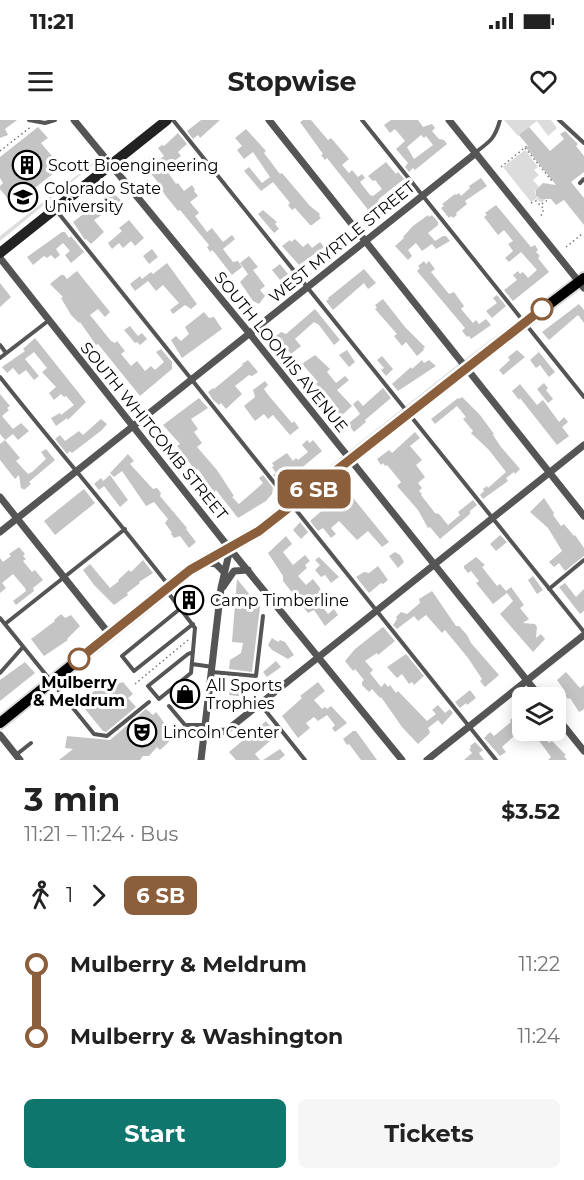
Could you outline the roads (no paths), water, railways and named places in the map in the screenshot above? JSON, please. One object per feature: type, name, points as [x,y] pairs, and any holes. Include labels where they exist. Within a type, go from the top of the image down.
[{"type":"main road","points":[[0,253],[167,120]]},
{"type":"main road","points":[[0,723],[168,588],[205,562],[259,531],[465,368],[582,282]]},
{"type":"street","name":"SOUTH LOOMIS AVENUE","points":[[74,120],[250,334],[532,687]]},
{"type":"street","points":[[269,120],[584,516]]},
{"type":"street","points":[[449,120],[582,282]]},
{"type":"street","name":"WEST MYRTLE STREET","points":[[0,532],[476,153]]},
{"type":"street","name":"SOUTH WHITCOMB STREET","points":[[0,258],[230,549],[402,760]]},
{"type":"street","points":[[205,728],[226,732],[584,445]]},
{"type":"street","points":[[0,497],[110,635]]},
{"type":"street","points":[[201,760],[221,588],[230,549]]},
{"type":"street","points":[[205,562],[216,564],[224,572]]},
{"type":"street","points":[[221,588],[234,571],[248,570]]},
{"type":"street","points":[[427,760],[584,634]]},
{"type":"street","points":[[566,729],[584,751]]},
{"type":"street","points":[[0,735],[18,758]]},
{"type":"lane","points":[[29,120],[45,123],[55,120]]},
{"type":"lane","points":[[173,120],[584,634]]},
{"type":"lane","points":[[362,120],[584,397]]},
{"type":"lane","points":[[476,153],[498,131],[500,120]]},
{"type":"lane","points":[[559,120],[584,143]]},
{"type":"lane","points":[[55,209],[496,760]]},
{"type":"lane","points":[[0,358],[48,321]]},
{"type":"lane","points":[[0,345],[6,353]]},
{"type":"lane","points":[[0,377],[67,462],[125,529],[193,624],[196,631],[190,675],[159,699],[148,686],[193,652]]},
{"type":"lane","points":[[5,624],[125,529]]},
{"type":"lane","points":[[549,589],[584,560]]},
{"type":"lane","points":[[181,608],[122,656],[134,671],[193,624]]},
{"type":"lane","points":[[192,664],[256,676],[263,616]]},
{"type":"lane","points":[[0,618],[94,734],[107,736],[149,702]]},
{"type":"lane","points":[[0,673],[23,647]]},
{"type":"lane","points":[[260,704],[305,760]]},
{"type":"lane","points":[[169,706],[185,726],[205,728]]},
{"type":"lane","points":[[18,758],[31,743]]},
{"type":"place","name":"Scott Bioengineering","points":[[27,165]]},
{"type":"place","name":"Colorado State University","points":[[23,197]]},
{"type":"place","name":"Camp Timberline","points":[[189,600]]},
{"type":"place","name":"Mulberry & Meldrum","points":[[79,659]]},
{"type":"place","name":"All Sports Trophies","points":[[185,694]]},
{"type":"place","name":"Lincoln Center","points":[[142,732]]}]
